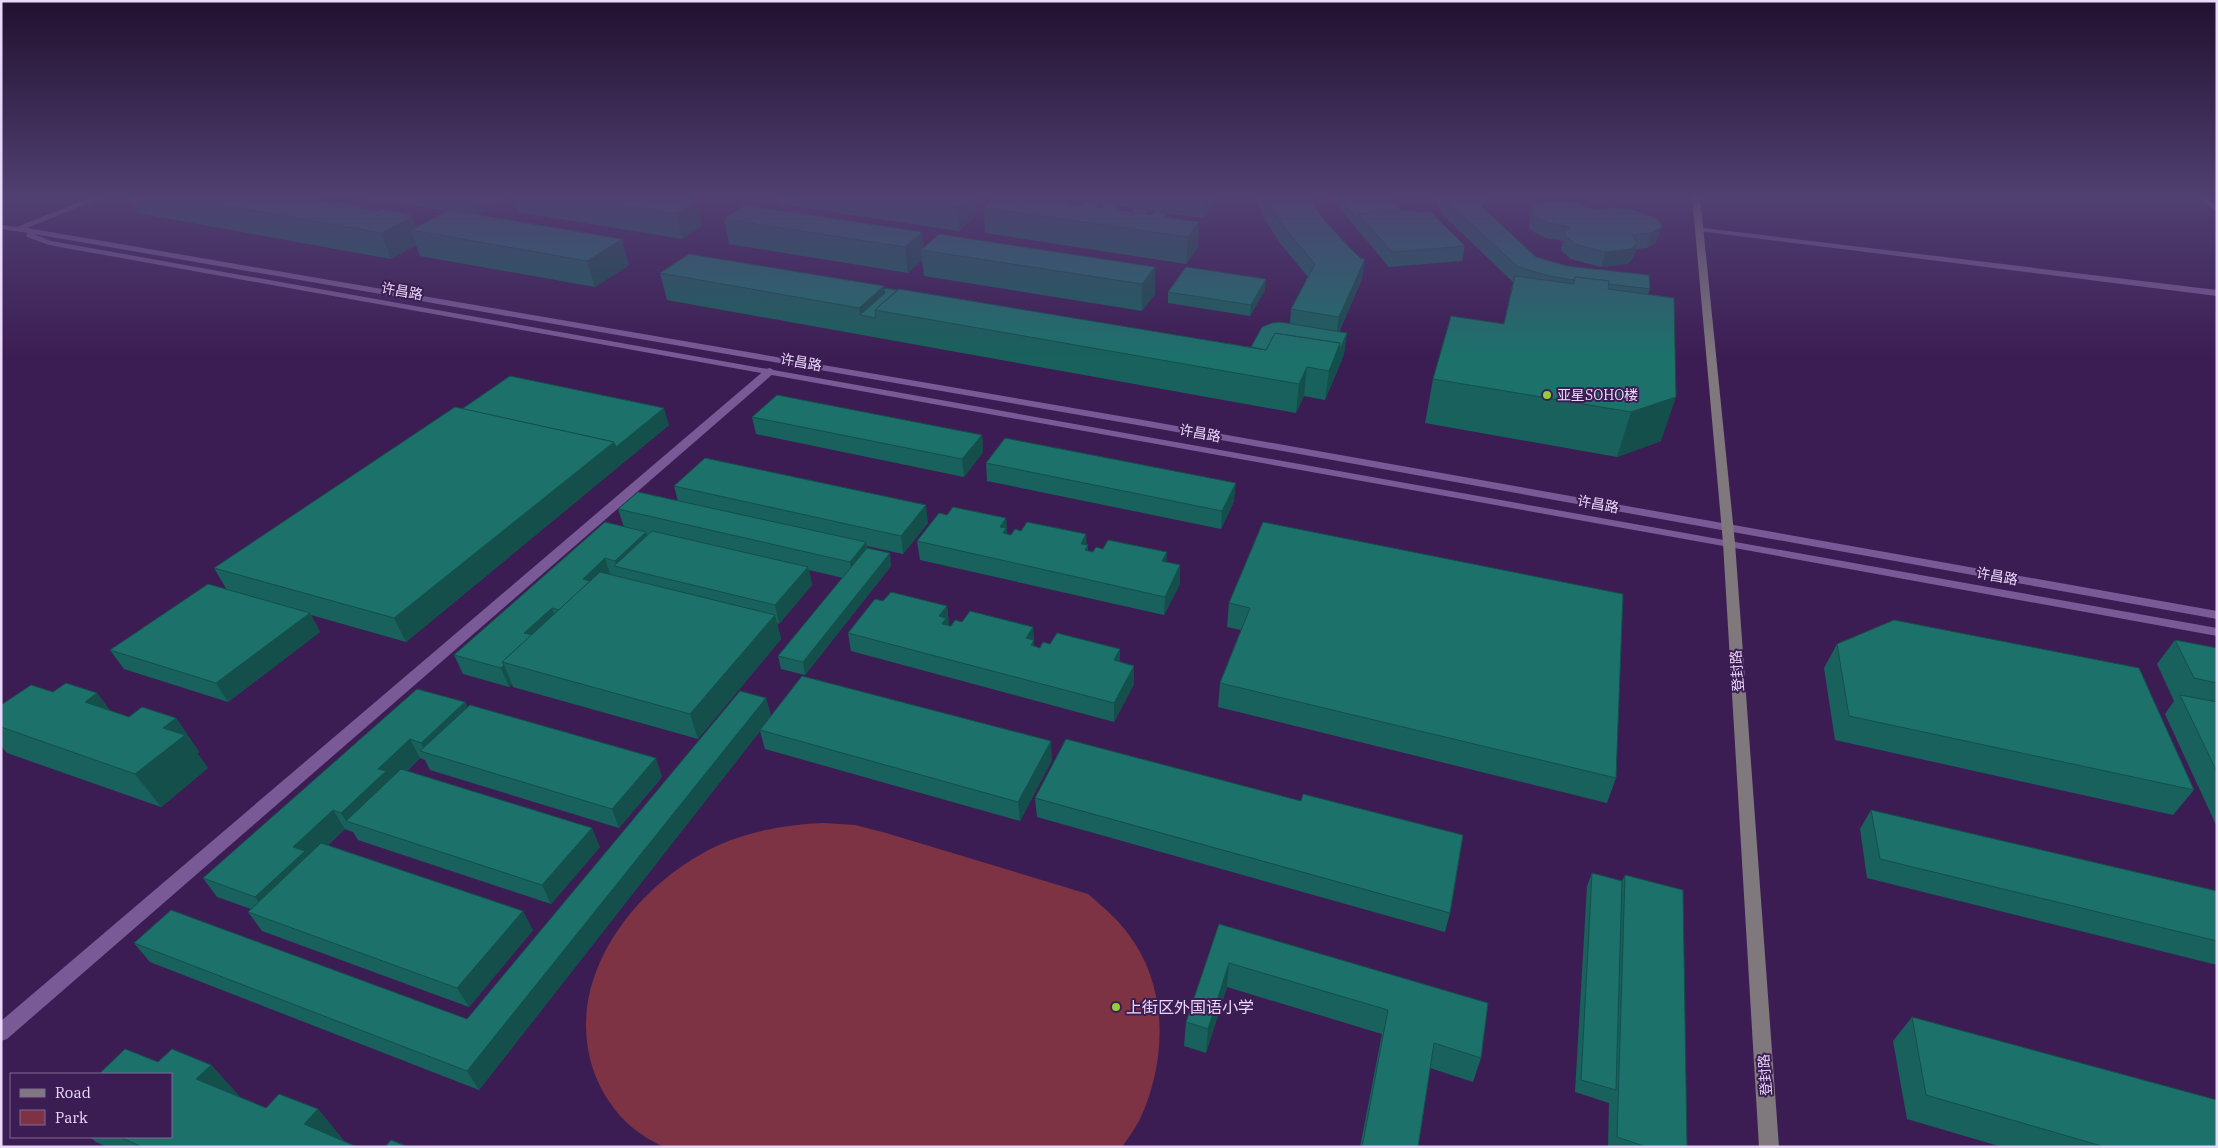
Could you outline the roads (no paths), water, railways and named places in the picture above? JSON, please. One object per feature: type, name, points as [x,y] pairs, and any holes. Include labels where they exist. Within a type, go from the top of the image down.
[{"type":"main road","name":"登封路","points":[[1701,250],[1729,543],[1770,1147]]},
{"type":"street","name":"许昌路","points":[[81,250],[770,371],[2217,632]]},
{"type":"street","name":"许昌路","points":[[144,250],[1727,526],[2217,615]]},
{"type":"street","points":[[1866,250],[2217,293]]},
{"type":"street","points":[[1,1033],[770,371]]},
{"type":"place","name":"亚星SOHO楼","points":[[1547,395]]},
{"type":"place","name":"上街区外国语小学","points":[[1116,1007]]}]
